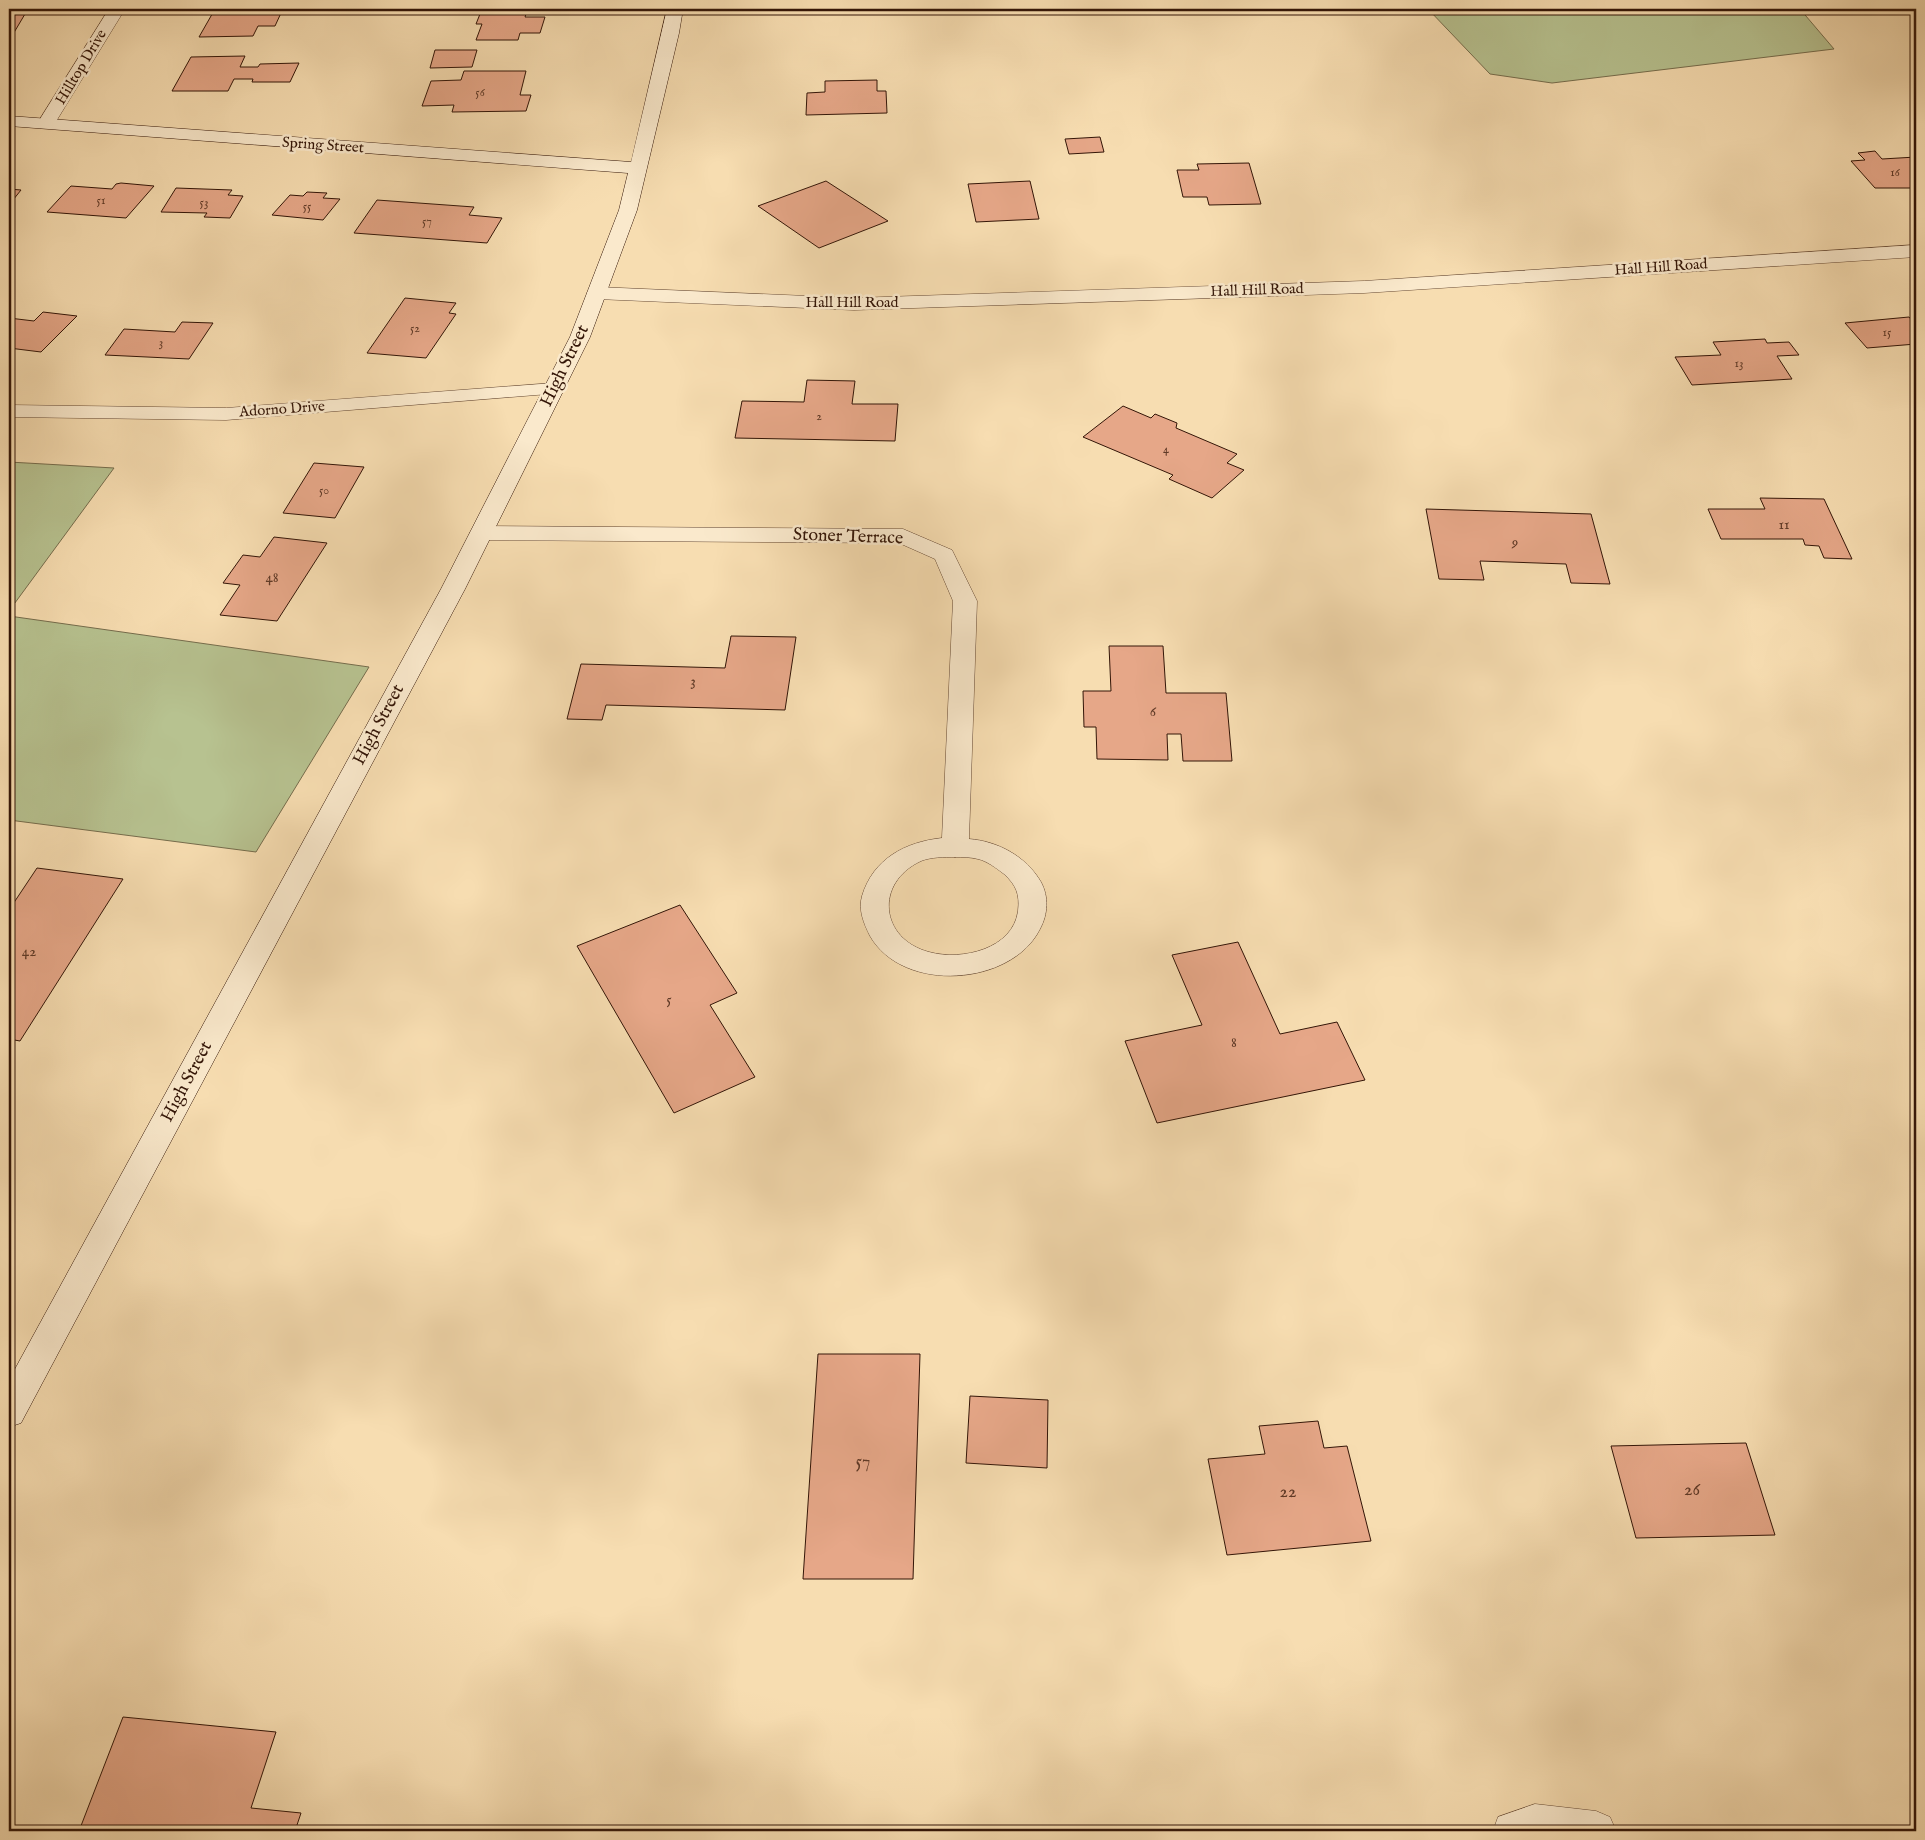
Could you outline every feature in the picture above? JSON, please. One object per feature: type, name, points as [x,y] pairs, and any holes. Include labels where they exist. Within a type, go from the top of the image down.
[{"type":"street","name":"Hilltop Drive","points":[[46,124],[117,9]]},
{"type":"street","name":"High Street","points":[[9,1412],[481,533],[580,337],[628,210],[672,33],[675,9]]},
{"type":"street","name":"Spring Street","points":[[9,122],[638,168]]},
{"type":"street","name":"Hall Hill Road","points":[[597,293],[854,304],[1364,286],[1916,251]]},
{"type":"street","name":"Adorno Drive","points":[[9,411],[226,414],[554,389]]},
{"type":"street","name":"Stoner Terrace","points":[[481,533],[903,536],[944,555],[965,600],[954,847]]},
{"type":"street","points":[[954,847],[981,850],[1004,860],[1023,875],[1033,894],[1034,914],[1025,934],[1008,950],[984,962],[956,966],[928,963],[904,954],[887,940],[876,923],[872,904],[877,886],[889,870],[901,861],[930,849],[954,847]]},
{"type":"street","points":[[1512,1831],[1535,1824],[1596,1831]]},
{"type":"green space","points":[[1428,9],[1800,9],[1834,49],[1552,83],[1490,74]]},
{"type":"green space","points":[[9,462],[114,468],[9,611]]},
{"type":"green space","points":[[9,616],[369,667],[256,852],[9,820]]},
{"type":"building","points":[[215,9],[267,9],[265,14],[281,13],[275,26],[258,26],[253,36],[199,37]]},
{"type":"building","points":[[482,9],[528,9],[525,17],[545,17],[540,33],[520,33],[518,40],[476,40],[482,24],[476,24]]},
{"type":"building","points":[[25,14],[9,41],[9,15]]},
{"type":"building","points":[[435,50],[477,50],[472,67],[430,68]]},
{"type":"building","points":[[245,56],[240,67],[258,67],[260,64],[299,63],[290,82],[252,82],[253,79],[234,79],[228,91],[172,91],[191,57]]},
{"type":"building","points":[[464,71],[526,71],[520,95],[531,95],[526,111],[452,112],[454,105],[422,106],[431,81],[461,80]]},
{"type":"building","points":[[877,80],[877,91],[886,91],[887,113],[806,115],[807,93],[825,92],[825,81]]},
{"type":"building","points":[[1100,137],[1104,152],[1069,154],[1065,139]]},
{"type":"building","points":[[1875,151],[1882,159],[1916,157],[1916,188],[1875,188],[1851,161],[1865,160],[1858,153]]},
{"type":"building","points":[[1249,163],[1261,204],[1209,205],[1207,197],[1183,197],[1177,170],[1199,170],[1197,164]]},
{"type":"building","points":[[826,181],[888,221],[819,248],[758,206]]},
{"type":"building","points":[[1030,181],[1039,219],[976,222],[968,184]]},
{"type":"building","points":[[116,184],[154,186],[126,218],[47,212],[71,186],[112,189]]},
{"type":"building","points":[[176,188],[232,190],[228,195],[243,196],[230,218],[204,217],[207,213],[161,212]]},
{"type":"building","points":[[9,189],[21,190],[9,205]]},
{"type":"building","points":[[307,192],[327,193],[323,198],[340,199],[323,220],[272,215],[290,195],[303,196]]},
{"type":"building","points":[[377,200],[474,207],[469,215],[502,218],[487,243],[354,233]]},
{"type":"building","points":[[405,298],[456,303],[449,313],[456,314],[426,358],[367,353]]},
{"type":"building","points":[[43,312],[77,316],[41,352],[9,348],[9,318],[34,321]]},
{"type":"building","points":[[1909,317],[1916,325],[1916,344],[1867,348],[1845,323]]},
{"type":"building","points":[[182,322],[213,323],[189,359],[105,355],[124,329],[175,332]]},
{"type":"building","points":[[1765,339],[1767,343],[1789,342],[1799,355],[1777,356],[1792,379],[1692,385],[1675,357],[1721,355],[1713,342]]},
{"type":"building","points":[[807,380],[855,381],[852,404],[898,404],[895,441],[735,438],[742,401],[804,402]]},
{"type":"building","points":[[1123,406],[1151,418],[1155,414],[1177,423],[1176,428],[1237,454],[1227,463],[1244,470],[1212,498],[1169,479],[1173,475],[1083,437]]},
{"type":"building","points":[[314,463],[364,467],[335,518],[283,513]]},
{"type":"building","points":[[1760,498],[1824,499],[1852,559],[1824,558],[1819,546],[1805,545],[1803,539],[1721,539],[1708,509],[1765,509]]},
{"type":"building","points":[[1426,509],[1591,514],[1610,584],[1571,583],[1566,564],[1480,561],[1484,580],[1439,579]]},
{"type":"building","points":[[274,537],[327,543],[277,621],[220,615],[240,585],[223,583],[243,555],[260,557]]},
{"type":"building","points":[[731,636],[796,637],[785,710],[606,705],[602,720],[567,719],[581,664],[725,668]]},
{"type":"building","points":[[1109,646],[1163,646],[1166,693],[1226,693],[1232,761],[1183,761],[1181,734],[1167,734],[1168,760],[1097,759],[1096,727],[1084,727],[1083,691],[1111,691]]},
{"type":"building","points":[[37,868],[123,879],[20,1041],[9,1039],[9,910]]},
{"type":"building","points":[[680,905],[737,993],[710,1005],[755,1077],[674,1113],[577,946]]},
{"type":"building","points":[[1238,942],[1280,1034],[1337,1022],[1365,1080],[1157,1123],[1125,1041],[1202,1025],[1172,955]]},
{"type":"building","points":[[818,1354],[920,1354],[913,1579],[803,1579]]},
{"type":"building","points":[[970,1396],[1048,1400],[1047,1468],[966,1463]]},
{"type":"building","points":[[1318,1421],[1324,1448],[1347,1446],[1371,1541],[1227,1555],[1208,1459],[1265,1454],[1259,1426]]},
{"type":"building","points":[[1746,1443],[1775,1535],[1636,1538],[1611,1446]]},
{"type":"building","points":[[123,1717],[276,1732],[251,1808],[301,1813],[295,1831],[79,1831]]}]
